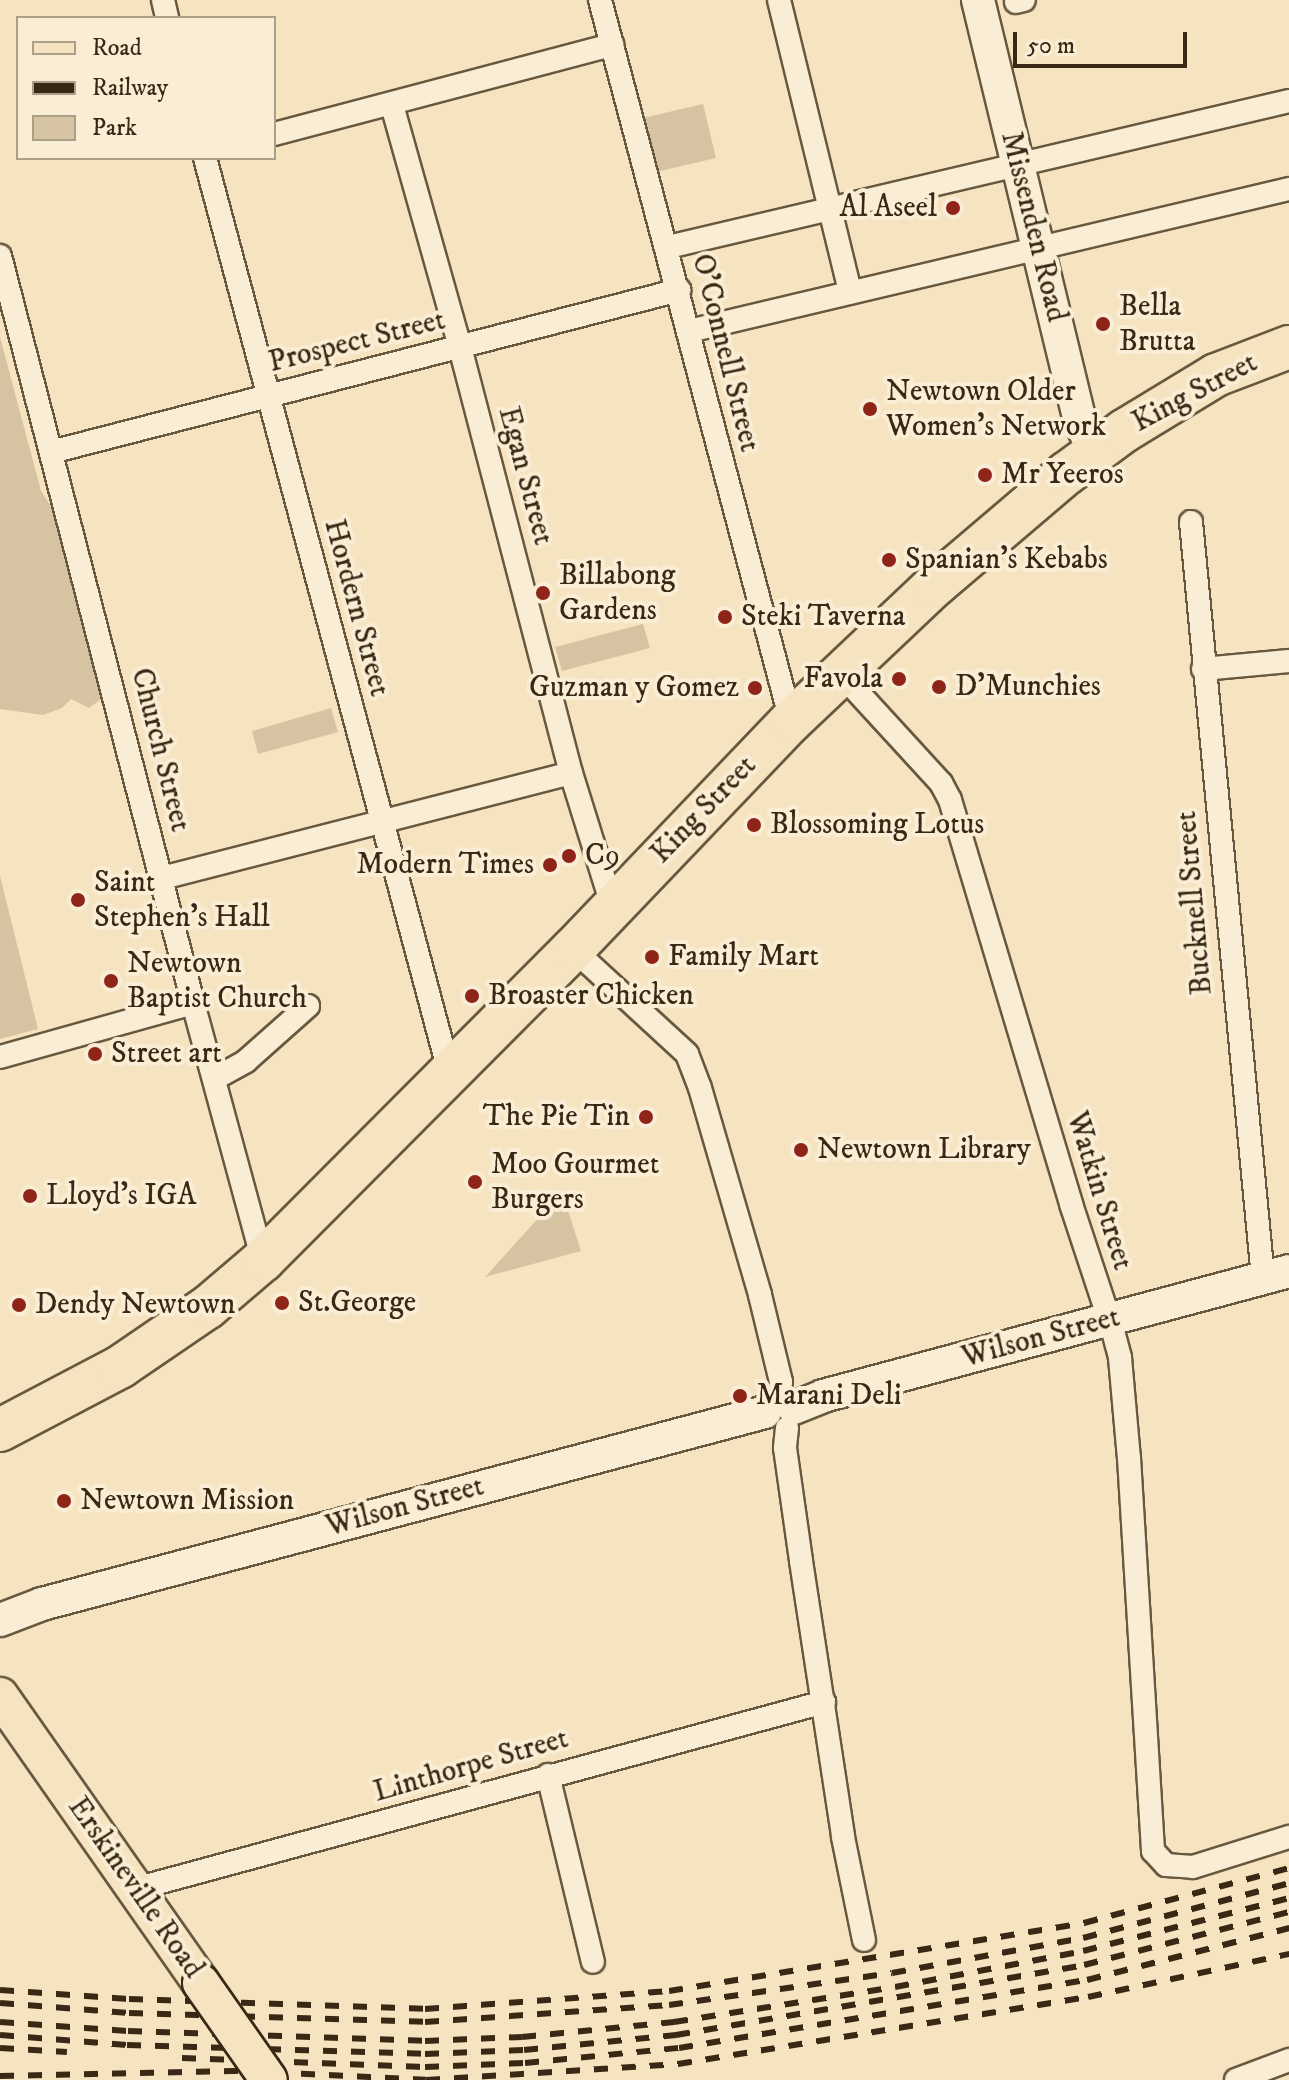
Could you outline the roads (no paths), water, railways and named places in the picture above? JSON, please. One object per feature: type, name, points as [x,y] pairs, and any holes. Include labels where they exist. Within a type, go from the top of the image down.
[{"type":"highway","name":"King Street","points":[[0,1430],[120,1367],[208,1307],[263,1260],[450,1075],[791,721],[934,586],[1094,451],[1216,375],[1289,347]]},
{"type":"main road","name":"Erskineville Road","points":[[0,1696],[269,2080]]},
{"type":"street","name":"O'Connell Street","points":[[600,0],[668,247],[791,721]]},
{"type":"street","points":[[779,0],[850,292]]},
{"type":"street","name":"Missenden Road","points":[[978,0],[1080,421],[1094,451]]},
{"type":"street","points":[[276,134],[612,45]]},
{"type":"street","points":[[668,247],[1289,101]]},
{"type":"street","name":"Egan Street","points":[[392,105],[460,347],[571,773],[613,908]]},
{"type":"street","name":"Hordern Street","points":[[206,160],[450,1075]]},
{"type":"street","points":[[689,331],[1289,189]]},
{"type":"street","name":"Church Street","points":[[0,256],[193,1003],[263,1260]]},
{"type":"street","name":"Prospect Street","points":[[51,452],[679,290]]},
{"type":"street","name":"Bucknell Street","points":[[1191,522],[1203,669],[1276,1275]]},
{"type":"street","points":[[1203,669],[1289,661]]},
{"type":"street","name":"Watkin Street","points":[[842,675],[941,783],[950,800],[1071,1204],[1110,1320],[1120,1358],[1129,1458],[1153,1851],[1166,1865],[1193,1867],[1289,1837]]},
{"type":"street","points":[[162,878],[571,773]]},
{"type":"street","points":[[573,949],[687,1054],[700,1088],[760,1295],[781,1382],[785,1448],[843,1837],[864,1940]]},
{"type":"street","points":[[0,1057],[193,1003]]},
{"type":"street","points":[[214,1079],[246,1061],[308,1006]]},
{"type":"street","name":"Wilson Street","points":[[0,1620],[42,1604],[781,1412],[823,1396],[1276,1275]]},
{"type":"street","name":"Linthorpe Street","points":[[135,1889],[243,1863],[548,1775],[824,1702]]},
{"type":"street","points":[[548,1775],[593,1962]]},
{"type":"street","points":[[1236,2080],[1289,2060]]},
{"type":"railway","points":[[0,1990],[129,1999],[425,2009],[669,1991],[1084,1923],[1289,1868]]},
{"type":"railway","points":[[0,2003],[129,2013],[425,2022],[669,2005],[892,1973],[1083,1938],[1289,1883]]},
{"type":"railway","points":[[0,2022],[128,2031],[425,2041],[522,2037],[674,2022],[895,1987],[1083,1951],[1289,1898]]},
{"type":"railway","points":[[0,2035],[127,2045],[425,2054],[524,2050],[676,2035],[1084,1965],[1289,1912]]},
{"type":"railway","points":[[182,2058],[425,2067],[525,2063],[679,2048],[1087,1980],[1289,1928]]},
{"type":"railway","points":[[0,2076],[245,2071],[426,2080],[678,2064],[1088,1997],[1289,1954]]},
{"type":"railway","points":[[0,2048],[67,2052]]},
{"type":"place","name":"Al Aseel","points":[[953,208]]},
{"type":"place","name":"Bella Brutta","points":[[1103,324]]},
{"type":"place","name":"Newtown Older Women's Network","points":[[870,409]]},
{"type":"place","name":"Mr Yeeros","points":[[985,475]]},
{"type":"place","name":"Spanian's Kebabs","points":[[889,560]]},
{"type":"place","name":"Billabong Gardens","points":[[543,593]]},
{"type":"place","name":"Steki Taverna","points":[[725,617]]},
{"type":"place","name":"Favola","points":[[899,679]]},
{"type":"place","name":"D'Munchies","points":[[939,687]]},
{"type":"place","name":"Guzman y Gomez","points":[[755,688]]},
{"type":"place","name":"Blossoming Lotus","points":[[754,825]]},
{"type":"place","name":"C9","points":[[569,856]]},
{"type":"place","name":"Modern Times","points":[[550,865]]},
{"type":"place","name":"Saint Stephen’s Hall","points":[[78,900]]},
{"type":"place","name":"Family Mart","points":[[652,957]]},
{"type":"place","name":"Newtown Baptist Church","points":[[111,981]]},
{"type":"place","name":"Broaster Chicken","points":[[472,996]]},
{"type":"place","name":"Street art","points":[[95,1054]]},
{"type":"place","name":"The Pie Tin","points":[[646,1117]]},
{"type":"place","name":"Newtown Library","points":[[801,1150]]},
{"type":"place","name":"Moo Gourmet Burgers","points":[[475,1182]]},
{"type":"place","name":"Lloyd's IGA","points":[[30,1196]]},
{"type":"place","name":"St.George","points":[[282,1303]]},
{"type":"place","name":"Dendy Newtown","points":[[19,1305]]},
{"type":"place","name":"Marani Deli","points":[[740,1396]]},
{"type":"place","name":"Newtown Mission","points":[[64,1501]]}]
